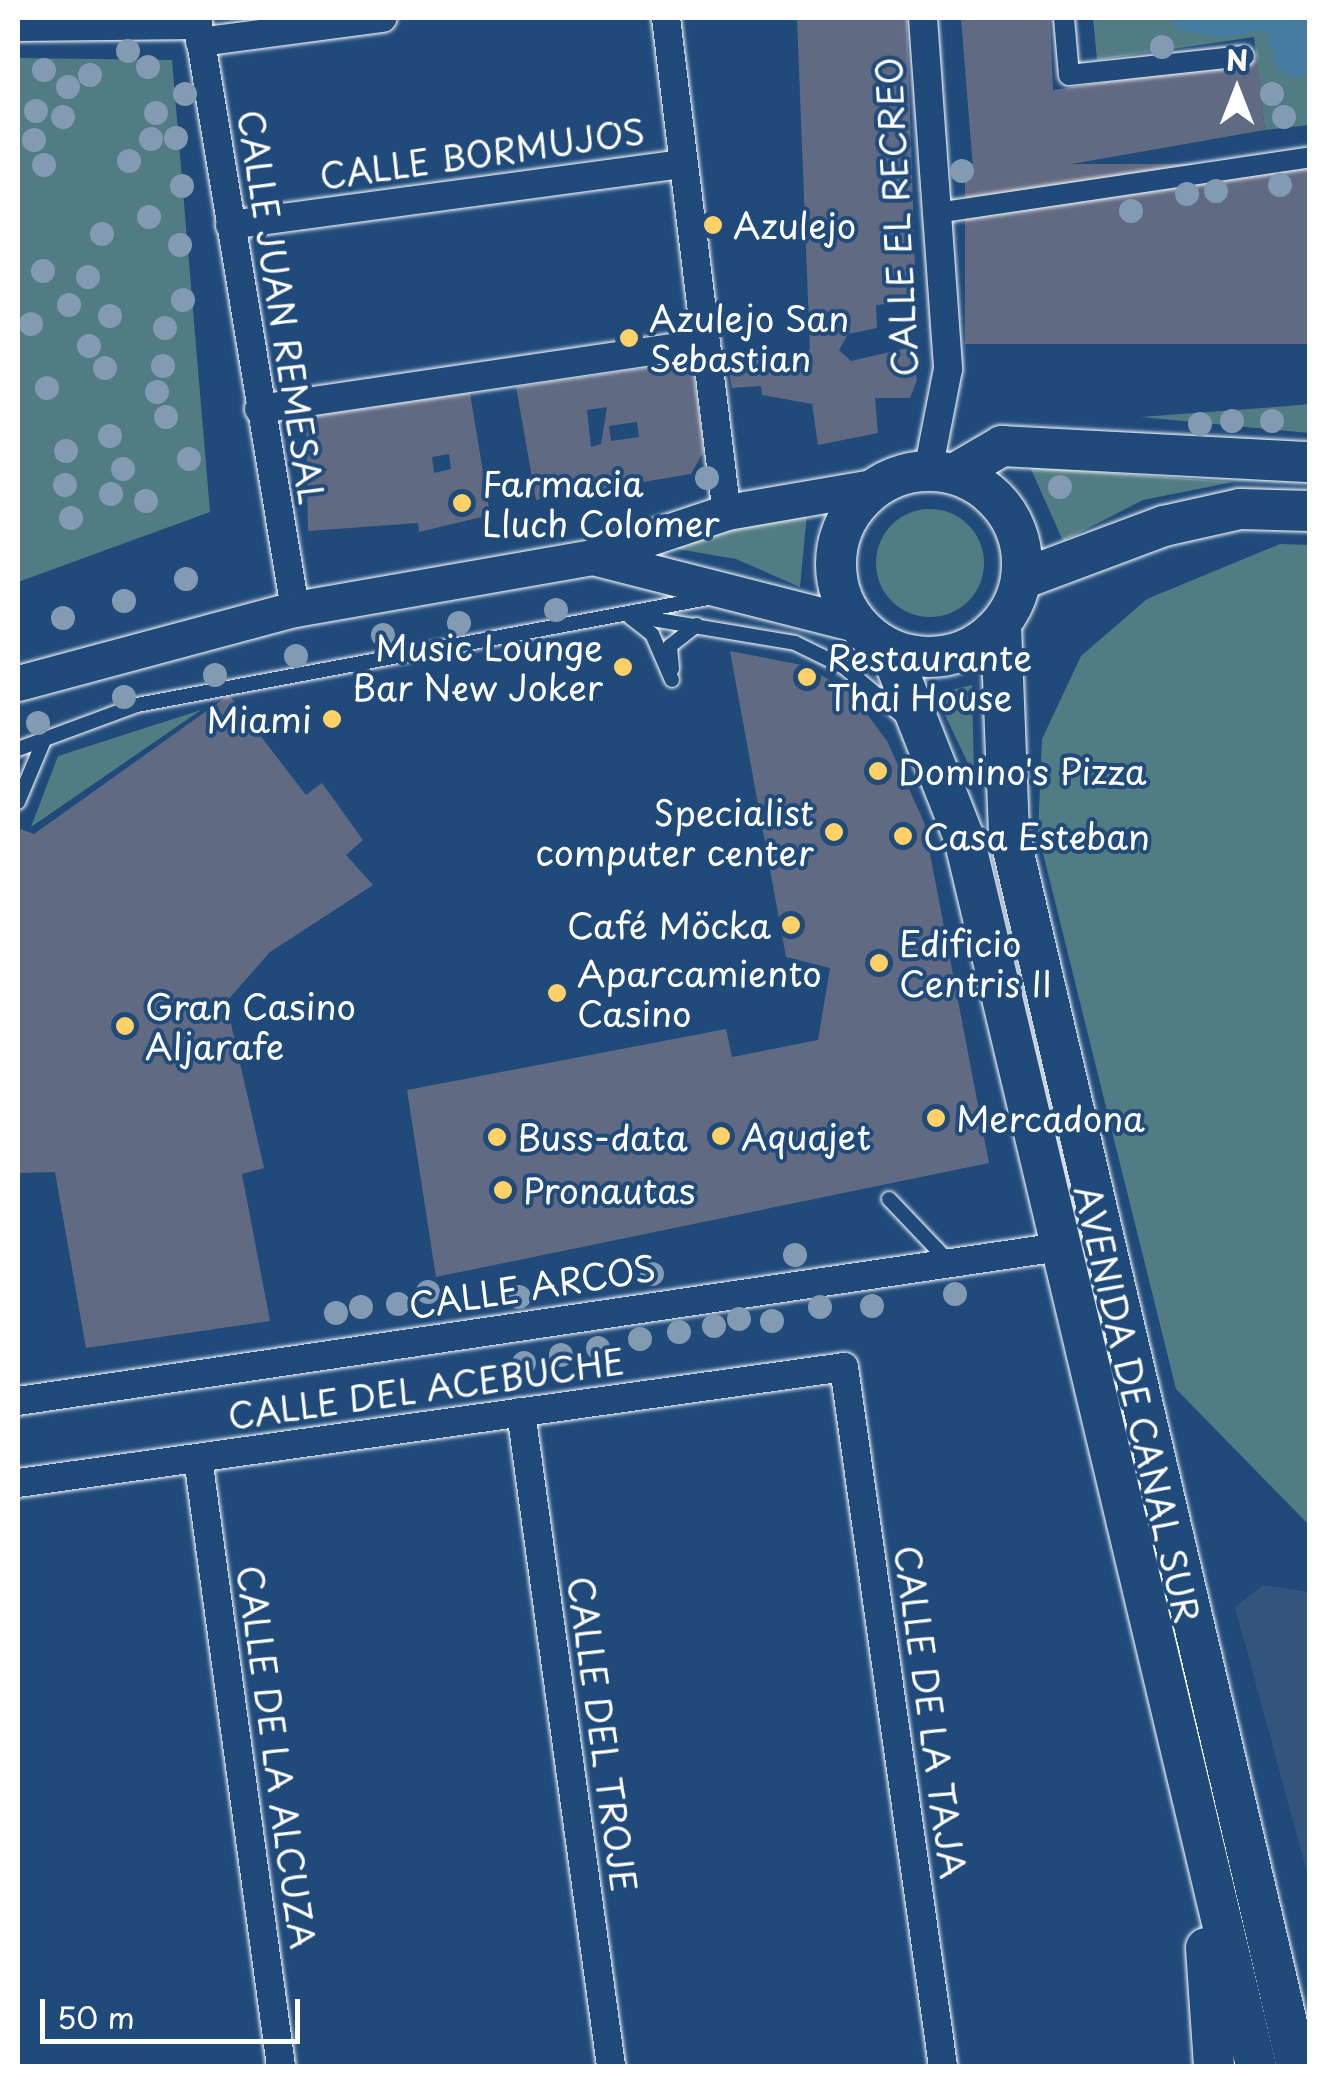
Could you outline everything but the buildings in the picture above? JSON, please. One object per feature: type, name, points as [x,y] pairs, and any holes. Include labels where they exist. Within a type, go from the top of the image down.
[{"type":"main road","points":[[941,472],[981,486],[1014,525],[1022,579],[1001,625],[970,649],[931,658],[890,650],[856,624],[834,557],[846,520],[877,486],[941,472],[1002,446],[1310,462]]},
{"type":"main road","points":[[1022,579],[1183,522],[1240,509],[1310,511]]},
{"type":"main road","name":"AVENIDA DE CANAL SUR","points":[[1001,625],[1009,832],[1248,1885]]},
{"type":"main road","name":"AVENIDA DE CANAL SUR","points":[[890,650],[964,838],[1207,1888]]},
{"type":"main road","points":[[1248,1885],[1292,1966],[1310,1971]]},
{"type":"main road","points":[[1248,1885],[1297,2066]]},
{"type":"main road","points":[[1207,1888],[1214,2066]]},
{"type":"main road","points":[[1207,1888],[1256,2066]]},
{"type":"street","points":[[18,27],[198,28],[382,18]]},
{"type":"street","points":[[666,18],[727,512]]},
{"type":"street","name":"CALLE EL RECREO","points":[[923,18],[948,369],[941,472]]},
{"type":"street","points":[[1064,18],[1069,75],[1244,56]]},
{"type":"street","name":"CALLE JUAN REMESAL","points":[[198,28],[295,609]]},
{"type":"street","points":[[937,212],[1310,157]]},
{"type":"street","name":"CALLE BORMUJOS","points":[[230,225],[684,164]]},
{"type":"street","points":[[259,409],[706,343]]},
{"type":"street","points":[[18,683],[295,609],[592,557],[727,512],[877,486]]},
{"type":"street","points":[[592,557],[856,624]]},
{"type":"street","name":"CALLE ARCOS","points":[[18,1401],[948,1261],[1060,1248]]},
{"type":"street","name":"CALLE DEL ACEBUCHE","points":[[18,1483],[844,1367]]},
{"type":"street","name":"CALLE DE LA TAJA","points":[[844,1367],[943,2066]]},
{"type":"street","name":"CALLE DEL TROJE","points":[[521,1412],[611,2066]]},
{"type":"street","name":"CALLE DE LA ALCUZA","points":[[198,1458],[282,2066]]},
{"type":"lane","points":[[18,749],[136,706],[538,625],[629,616],[730,592]]},
{"type":"lane","points":[[629,616],[699,624],[794,643],[844,667],[925,739]]},
{"type":"lane","points":[[629,616],[652,634],[672,680],[670,646],[699,624]]},
{"type":"lane","points":[[18,802],[44,740]]},
{"type":"lane","points":[[889,1199],[948,1261]]},
{"type":"shaded area","points":[[1310,18],[1309,75],[1294,78],[1277,69],[1265,30],[1222,38],[1177,29],[1170,19]]},
{"type":"shaded area","points":[[1263,1585],[1309,1592],[1309,1880],[1235,1607]]},
{"type":"green space","points":[[1093,18],[1309,18],[1309,125],[1265,130],[1254,37],[1097,60]]},
{"type":"green space","points":[[18,58],[172,60],[210,512],[18,582]]},
{"type":"green space","points":[[1309,404],[1309,433],[1141,417],[1288,406]]},
{"type":"green space","points":[[1030,467],[1233,482],[1143,500],[1063,541]]},
{"type":"green space","points":[[930,509],[951,513],[968,525],[980,542],[984,563],[980,584],[968,601],[951,613],[930,617],[909,613],[892,601],[880,584],[876,563],[880,542],[892,525],[909,513]]},
{"type":"green space","points":[[807,513],[800,587],[736,559],[654,545]]},
{"type":"green space","points":[[1280,544],[1310,545],[1309,1525],[1176,1389],[1038,833],[1042,739],[1081,656],[1147,599]]},
{"type":"green space","points":[[972,685],[974,776],[935,694]]},
{"type":"green space","points":[[201,710],[31,827],[58,756]]},
{"type":"place","name":"Azulejo","points":[[713,225]]},
{"type":"place","name":"Azulejo San Sebastian","points":[[629,338]]},
{"type":"place","name":"Farmacia Lluch Colomer","points":[[462,503]]},
{"type":"place","name":"Music Lounge Bar New Joker","points":[[623,667]]},
{"type":"place","name":"Restaurante Thai House","points":[[807,677]]},
{"type":"place","name":"Miami","points":[[332,719]]},
{"type":"place","name":"Domino's Pizza","points":[[878,771]]},
{"type":"place","name":"Specialist computer center","points":[[834,832]]},
{"type":"place","name":"Casa Esteban","points":[[903,836]]},
{"type":"place","name":"Café Möcka","points":[[791,925]]},
{"type":"place","name":"Edificio Centris II","points":[[879,963]]},
{"type":"place","name":"Aparcamiento Casino","points":[[557,993]]},
{"type":"place","name":"Gran Casino Aljarafe","points":[[125,1026]]},
{"type":"place","name":"Mercadona","points":[[936,1118]]},
{"type":"place","name":"Aquajet","points":[[721,1136]]},
{"type":"place","name":"Buss-data","points":[[497,1137]]},
{"type":"place","name":"Pronautas","points":[[503,1190]]}]
